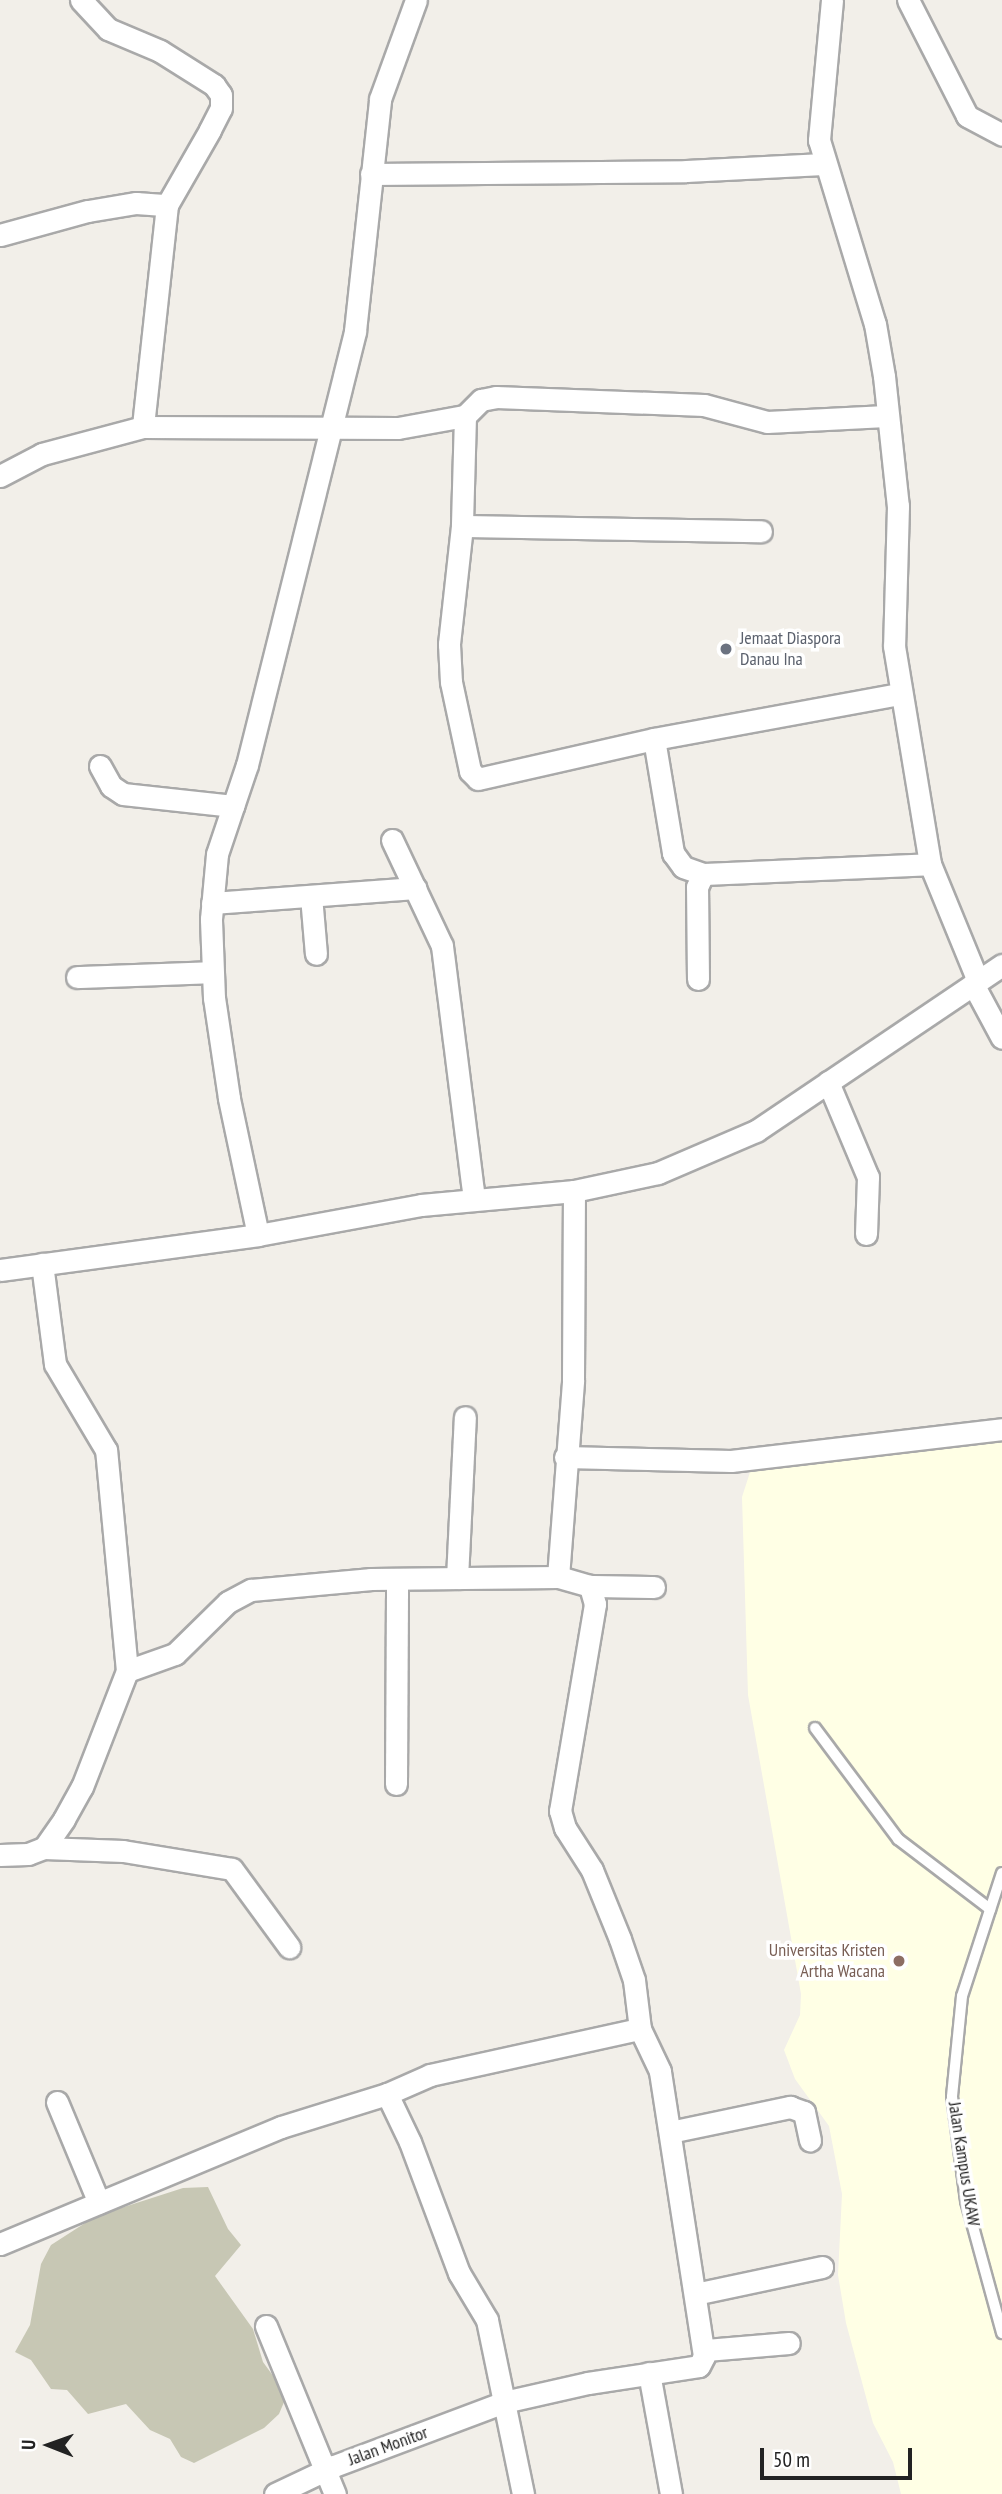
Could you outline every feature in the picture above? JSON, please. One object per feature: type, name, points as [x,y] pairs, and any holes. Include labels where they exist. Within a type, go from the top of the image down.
[{"type":"street","points":[[81,0],[108,29],[160,51],[214,85],[221,95],[221,108],[211,131],[167,205],[143,427]]},
{"type":"street","points":[[258,1235],[229,1098],[212,972],[212,904],[217,854],[233,806],[298,567],[327,431],[355,331],[380,99],[416,0]]},
{"type":"street","points":[[832,0],[819,140],[823,164],[840,197],[875,324],[898,506],[894,646],[899,694],[930,864],[975,982],[1002,1038]]},
{"type":"street","points":[[908,0],[967,116],[1002,135]]},
{"type":"street","points":[[371,174],[686,171],[823,164]]},
{"type":"street","points":[[0,235],[88,211],[136,202],[167,205]]},
{"type":"street","points":[[0,476],[42,454],[143,427],[327,431],[398,428],[465,416],[481,400],[496,397],[704,405],[766,422],[886,416]]},
{"type":"street","points":[[465,416],[462,526],[449,644],[451,682],[472,774],[486,780],[654,739],[899,694]]},
{"type":"street","points":[[462,526],[761,531]]},
{"type":"street","points":[[654,739],[673,853],[683,867],[703,874],[930,864]]},
{"type":"street","points":[[100,766],[111,786],[123,794],[233,806]]},
{"type":"street","points":[[392,840],[442,946],[448,976],[474,1199]]},
{"type":"street","points":[[698,979],[697,887],[703,874]]},
{"type":"street","points":[[212,904],[415,888]]},
{"type":"street","points":[[311,896],[316,954]]},
{"type":"street","points":[[0,1269],[258,1235],[474,1199],[574,1191],[693,1161],[756,1131],[1002,965]]},
{"type":"street","points":[[77,977],[212,972]]},
{"type":"street","points":[[828,1082],[868,1177],[866,1234]]},
{"type":"street","points":[[558,1577],[575,1314],[574,1191]]},
{"type":"street","points":[[42,1264],[55,1364],[106,1450],[127,1671],[82,1787],[44,1848]]},
{"type":"street","points":[[457,1578],[465,1417]]},
{"type":"street","points":[[565,1457],[731,1461],[1002,1429]]},
{"type":"street","points":[[127,1671],[175,1654],[228,1602],[251,1590],[277,1584],[558,1577],[590,1586],[654,1587]]},
{"type":"street","points":[[396,1784],[387,1762],[397,1579]]},
{"type":"street","points":[[590,1586],[595,1604],[559,1811],[565,1828],[592,1870],[620,1939],[634,1980],[640,2029],[660,2071],[706,2350],[789,2343]]},
{"type":"street","points":[[0,1856],[44,1848],[123,1851],[232,1869],[289,1947]]},
{"type":"street","points":[[0,2244],[281,2127],[387,2094],[430,2075],[640,2029]]},
{"type":"street","points":[[387,2094],[411,2141],[459,2273],[487,2320],[523,2494]]},
{"type":"street","points":[[57,2102],[99,2203]]},
{"type":"street","points":[[670,2132],[790,2107],[804,2112],[810,2140]]},
{"type":"street","points":[[695,2294],[822,2267]]},
{"type":"street","points":[[266,2326],[328,2469],[335,2494]]},
{"type":"street","name":"Jalan Monitor","points":[[275,2494],[328,2469],[504,2402],[699,2365],[706,2350]]},
{"type":"street","points":[[649,2373],[671,2494]]},
{"type":"lane","points":[[815,1728],[898,1839],[990,1909]]},
{"type":"lane","name":"Jalan Kampus UKAW","points":[[1002,1873],[962,1996],[952,2097],[966,2201],[1002,2333]]},
{"type":"shaded area","name":"Universitas Kristen Artha Wacana","points":[[1002,1427],[1002,2494],[901,2494],[893,2462],[873,2423],[846,2323],[838,2275],[842,2194],[829,2126],[795,2079],[784,2050],[800,2015],[801,1994],[748,1695],[742,1497],[752,1466]]},
{"type":"shaded area","points":[[208,2187],[228,2229],[241,2245],[215,2276],[253,2329],[263,2362],[287,2395],[279,2414],[264,2428],[194,2463],[181,2457],[170,2439],[150,2430],[126,2404],[88,2414],[67,2390],[51,2389],[31,2360],[15,2352],[30,2325],[41,2264],[51,2245],[96,2216],[183,2188]]},
{"type":"place","name":"Jemaat Diaspora Danau Ina","points":[[726,649]]},
{"type":"place","name":"Universitas Kristen Artha Wacana","points":[[899,1961]]}]
